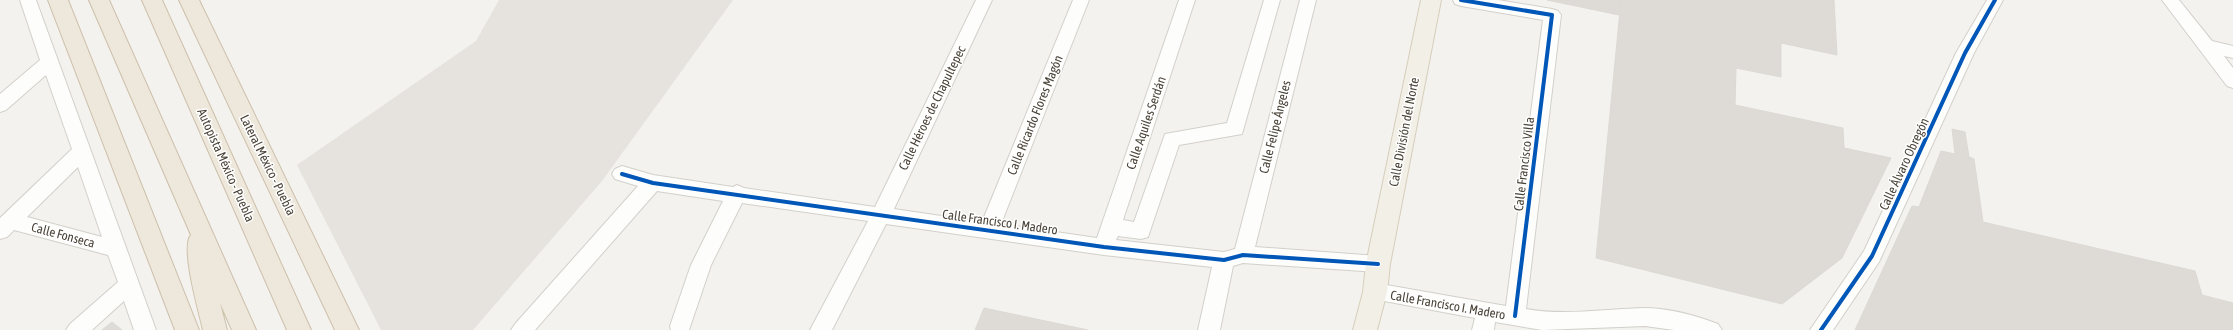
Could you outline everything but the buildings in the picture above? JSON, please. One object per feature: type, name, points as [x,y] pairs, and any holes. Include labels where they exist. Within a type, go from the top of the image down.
[{"type":"highway","points":[[58,0],[187,330]]},
{"type":"highway","points":[[99,0],[194,213],[244,330]]},
{"type":"highway","name":"Autopista México - Puebla","points":[[152,0],[299,330]]},
{"type":"highway","name":"Lateral México - Puebla","points":[[189,0],[347,330]]},
{"type":"highway","points":[[194,213],[204,286],[215,330]]},
{"type":"main road","name":"Calle División del Norte","points":[[1365,330],[1375,292],[1378,264],[1431,0]]},
{"type":"street","points":[[28,0],[145,330]]},
{"type":"street","name":"Calle Héroes de Chapultepec","points":[[821,330],[881,215],[984,0]]},
{"type":"street","name":"Calle Ricardo Flores Magón","points":[[988,231],[1081,0]]},
{"type":"street","name":"Calle Aquiles Serdán","points":[[1104,247],[1187,0]]},
{"type":"street","points":[[1111,227],[1141,230],[1172,139],[1235,129],[1272,0]]},
{"type":"street","name":"Calle Felipe Ángeles","points":[[1209,330],[1233,257],[1308,0]]},
{"type":"street","name":"Calle Francisco Villa","points":[[1461,0],[1552,15],[1515,316]]},
{"type":"street","name":"Calle Álvaro Obregón","points":[[1821,330],[1872,256],[1965,53],[1994,0]]},
{"type":"street","points":[[2170,0],[2233,81]]},
{"type":"street","points":[[2205,46],[2233,52]]},
{"type":"street","points":[[0,105],[49,62]]},
{"type":"street","points":[[5,226],[81,152]]},
{"type":"street","name":"Calle Francisco I. Madero","points":[[622,174],[653,182],[1104,247],[1233,257],[1378,264]]},
{"type":"street","points":[[522,330],[653,182]]},
{"type":"street","points":[[680,326],[701,265],[737,193]]},
{"type":"street","name":"Calle Fonseca","points":[[5,226],[116,249]]},
{"type":"street","points":[[78,330],[129,284]]},
{"type":"street","name":"Calle Francisco I. Madero","points":[[1375,292],[1485,320],[1515,316],[1548,322],[1645,317],[1689,323],[1711,330]]},
{"type":"shaded area","points":[[499,0],[733,0],[602,181],[473,330],[381,330],[297,165],[476,41]]},
{"type":"cycle path","points":[[1461,0],[1552,15],[1515,316]]},
{"type":"cycle path","points":[[1821,330],[1872,256],[1965,53],[1995,0]]},
{"type":"cycle path","points":[[622,174],[653,183],[1104,247],[1224,260],[1243,255],[1378,264]]}]
